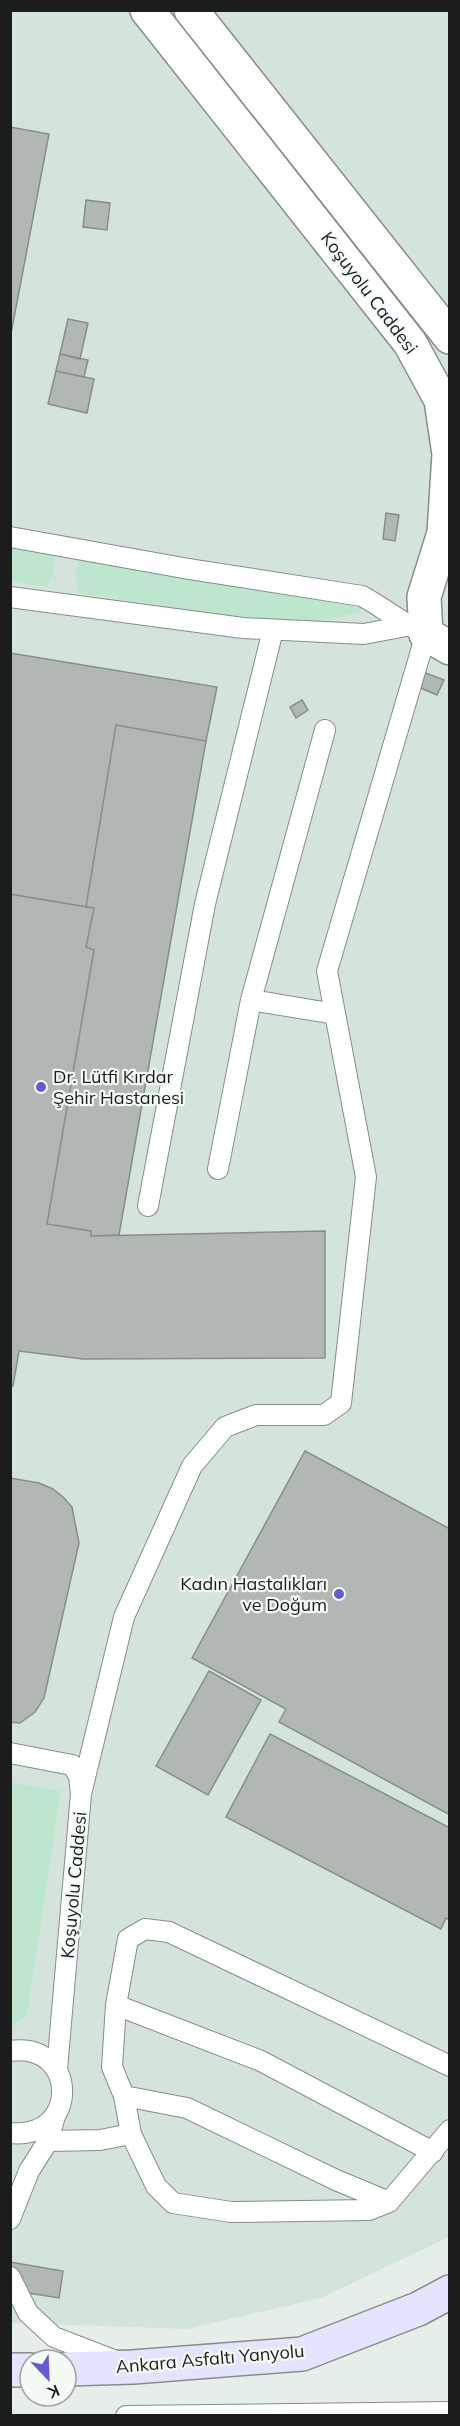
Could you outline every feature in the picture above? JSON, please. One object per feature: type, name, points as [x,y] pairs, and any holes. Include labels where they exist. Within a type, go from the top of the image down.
[{"type":"main road","name":"Ankara Asfaltı Yanyolu","points":[[78,2369],[133,2367],[302,2354],[418,2309],[450,2292]]},
{"type":"street","name":"Koşuyolu Caddesi","points":[[147,10],[410,343],[441,400],[449,454],[444,533],[424,597],[433,631]]},
{"type":"street","name":"Koşuyolu Caddesi","points":[[191,10],[450,337]]},
{"type":"lane","points":[[10,537],[362,596],[433,631]]},
{"type":"lane","points":[[10,597],[243,628],[363,634],[433,631]]},
{"type":"lane","points":[[148,1206],[205,904],[273,630]]},
{"type":"lane","points":[[81,1794],[124,1617],[192,1466],[225,1427],[256,1415],[324,1415],[341,1403],[366,1177],[327,971],[433,631]]},
{"type":"lane","points":[[218,1168],[251,1000],[325,729]]},
{"type":"lane","points":[[251,1000],[335,1014]]},
{"type":"lane","name":"Koşuyolu Caddesi","points":[[10,1753],[72,1765],[79,1776],[81,1794],[57,2069],[63,2093],[48,2141],[29,2171],[10,2219]]},
{"type":"lane","points":[[450,2066],[169,1932],[145,1929],[128,1939],[116,2005],[112,2067],[124,2096],[131,2134],[156,2186],[173,2203],[231,2212],[369,2210],[389,2202],[450,2130]]},
{"type":"lane","points":[[116,2005],[261,2061],[433,2152]]},
{"type":"lane","points":[[10,2051],[25,2049],[37,2053],[57,2069]]},
{"type":"lane","points":[[124,2096],[187,2108],[336,2180],[389,2202]]},
{"type":"lane","points":[[10,2133],[22,2134],[35,2131],[55,2116]]},
{"type":"lane","points":[[48,2141],[100,2140],[131,2134]]},
{"type":"lane","points":[[10,2277],[28,2313],[54,2337],[133,2367]]},
{"type":"lane","points":[[126,2415],[450,2412]]},
{"type":"shaded area","points":[[11,11],[449,11],[449,2237],[321,2298],[187,2329],[11,2323]]},
{"type":"green space","points":[[10,546],[55,553],[54,572],[47,587],[11,581]]},
{"type":"green space","points":[[81,556],[363,605],[362,612],[297,626],[78,593],[75,573]]},
{"type":"green space","points":[[10,1782],[61,1791],[27,2015],[11,2027]]},
{"type":"building","points":[[10,127],[49,134],[10,339]]},
{"type":"building","points":[[86,200],[110,203],[107,230],[83,227]]},
{"type":"building","points":[[68,319],[88,323],[80,359],[60,354]]},
{"type":"building","points":[[60,354],[88,360],[84,377],[56,371]]},
{"type":"building","points":[[56,371],[94,379],[87,413],[48,404]]},
{"type":"building","points":[[386,513],[399,515],[395,541],[383,539]]},
{"type":"building","points":[[10,653],[217,687],[206,741],[116,725],[86,907],[10,894]]},
{"type":"building","points":[[423,672],[444,680],[437,695],[416,686]]},
{"type":"building","points":[[302,700],[308,710],[296,718],[290,707]]},
{"type":"building","points":[[116,725],[206,741],[119,1235],[91,1236],[91,1231],[47,1224],[94,950],[86,947],[94,908],[86,907]]},
{"type":"building","name":"Dr. Lütfi Kırdar Şehir Hastanesi","points":[[10,894],[94,908],[86,947],[94,950],[47,1224],[91,1231],[91,1236],[325,1231],[325,1358],[83,1359],[19,1351],[13,1386],[10,1385]]},
{"type":"building","name":"Kadın Hastalıkları ve Doğum","points":[[305,1451],[450,1529],[450,1815],[279,1722],[286,1709],[192,1658]]},
{"type":"building","points":[[10,1478],[39,1483],[53,1489],[63,1497],[72,1507],[79,1543],[44,1698],[35,1712],[20,1723],[10,1722]]},
{"type":"building","points":[[209,1671],[261,1700],[208,1795],[156,1766]]},
{"type":"building","points":[[270,1734],[450,1828],[450,1920],[446,1918],[441,1929],[226,1817]]},
{"type":"building","points":[[10,2262],[63,2271],[59,2298],[10,2290]]},
{"type":"place","name":"Dr. Lütfi Kırdar Şehir Hastanesi","points":[[41,1087]]},
{"type":"place","name":"Kadın Hastalıkları ve Doğum","points":[[339,1594]]}]
